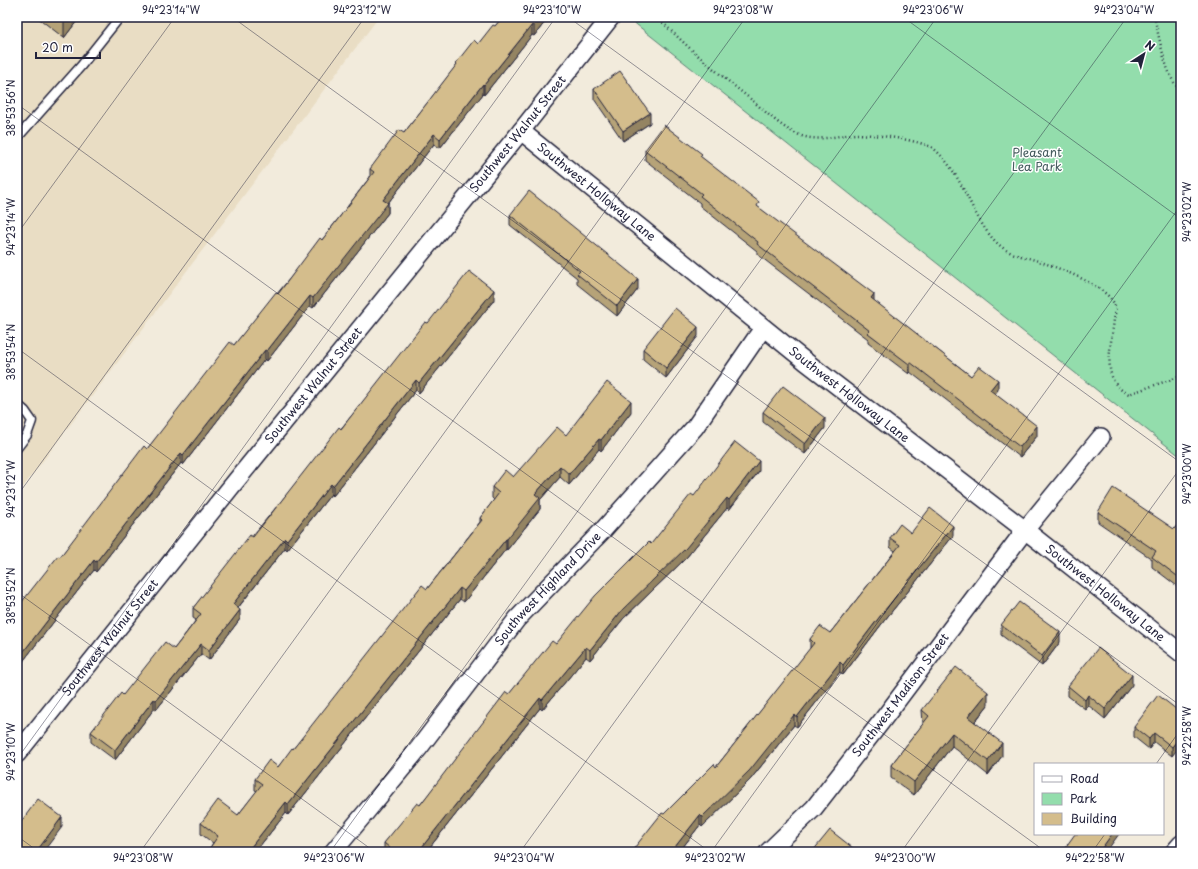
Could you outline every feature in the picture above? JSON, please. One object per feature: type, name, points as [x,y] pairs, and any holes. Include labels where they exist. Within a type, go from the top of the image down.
[{"type":"street","name":"Southwest Walnut Street","points":[[17,754],[231,487],[521,132],[611,17]]},
{"type":"street","name":"Southwest Holloway Lane","points":[[521,132],[763,328],[1025,530],[1181,653]]},
{"type":"street","name":"Southwest Highland Drive","points":[[332,852],[419,748],[518,619],[604,530],[695,427],[763,328]]},
{"type":"street","name":"Southwest Madison Street","points":[[768,852],[814,808],[881,722],[1025,530],[1101,437]]},
{"type":"street","points":[[1174,852],[1181,844]]},
{"type":"lane","points":[[17,138],[81,66],[120,17]]},
{"type":"lane","points":[[17,404],[25,411],[32,421],[27,435],[17,448]]},
{"type":"path","points":[[657,17],[690,50],[781,124],[802,136],[824,140],[855,134],[878,135],[910,141],[934,148],[955,172],[988,233],[1007,250],[1062,269],[1108,294],[1116,306],[1109,354],[1111,380],[1121,390],[1129,394],[1181,376]]},
{"type":"path","points":[[1154,17],[1168,70],[1177,88],[1181,90]]},
{"type":"shaded area","points":[[17,17],[379,17],[17,495]]},
{"type":"green space","name":"Pleasant Lea Park","points":[[627,17],[1181,17],[1181,457]]},
{"type":"building","points":[[503,17],[541,17],[534,26],[532,25],[484,85],[483,84],[440,139],[434,134],[383,200],[388,203],[313,298],[310,296],[267,351],[265,350],[183,455],[181,453],[96,562],[94,560],[17,660],[17,608],[58,556],[60,557],[144,446],[147,449],[230,342],[234,345],[276,292],[278,294],[320,238],[322,240],[374,172],[370,169],[399,130],[404,133],[474,40],[478,44],[493,25],[495,26]]},
{"type":"building","points":[[620,71],[650,113],[623,131],[594,89]]},
{"type":"building","points":[[664,125],[702,154],[700,156],[759,202],[757,206],[874,294],[871,298],[971,376],[979,366],[998,380],[990,390],[1037,426],[1020,447],[910,362],[909,364],[868,333],[870,331],[757,244],[758,242],[700,196],[702,194],[645,150]]},
{"type":"building","points":[[529,191],[638,279],[617,306],[577,274],[580,271],[510,215]]},
{"type":"building","points":[[469,271],[494,290],[419,383],[416,380],[333,486],[331,484],[287,540],[285,538],[233,604],[240,610],[209,650],[201,644],[156,700],[154,699],[115,750],[91,732],[121,693],[123,695],[165,642],[174,649],[201,614],[193,608],[250,535],[253,537],[339,427],[341,429],[425,322],[428,323]]},
{"type":"building","points":[[675,308],[698,327],[666,368],[643,349]]},
{"type":"building","points":[[607,382],[631,401],[601,440],[599,439],[569,474],[560,466],[535,494],[540,498],[464,591],[460,588],[288,804],[286,802],[247,852],[207,852],[218,836],[201,823],[218,800],[238,815],[262,784],[255,779],[269,760],[278,767],[422,585],[427,589],[482,520],[480,518],[499,493],[492,487],[505,470],[513,477],[557,427],[566,435]]},
{"type":"building","points":[[783,386],[825,418],[805,444],[763,412]]},
{"type":"building","points":[[735,442],[759,461],[729,500],[727,498],[686,548],[623,609],[590,650],[586,647],[542,700],[540,698],[418,852],[386,852],[390,848],[384,843],[417,803],[420,805],[506,692],[509,694],[552,641],[556,644],[595,596],[649,542],[651,544],[691,494],[694,496]]},
{"type":"building","points":[[1113,488],[1174,529],[1181,521],[1181,579],[1152,557],[1156,551],[1098,512]]},
{"type":"building","points":[[930,508],[953,526],[884,611],[843,665],[840,662],[797,717],[794,715],[750,770],[702,817],[700,815],[671,852],[631,852],[662,813],[664,814],[714,764],[716,767],[814,643],[810,639],[820,626],[830,633],[900,545],[890,538],[900,524],[911,533]]},
{"type":"building","points":[[1019,602],[1060,632],[1042,656],[1001,625]]},
{"type":"building","points":[[1098,648],[1132,675],[1105,709],[1088,695],[1085,700],[1068,686]]},
{"type":"building","points":[[956,667],[988,692],[968,717],[1002,743],[988,761],[952,733],[914,782],[891,765],[929,716],[922,710]]},
{"type":"building","points":[[1158,695],[1181,713],[1181,735],[1172,747],[1154,733],[1149,739],[1134,727]]},
{"type":"building","points":[[38,799],[62,817],[36,852],[17,852],[17,827]]},
{"type":"building","points":[[830,830],[858,852],[812,852]]},
{"type":"building","points":[[1074,835],[1111,835],[1099,852],[1062,852]]}]
